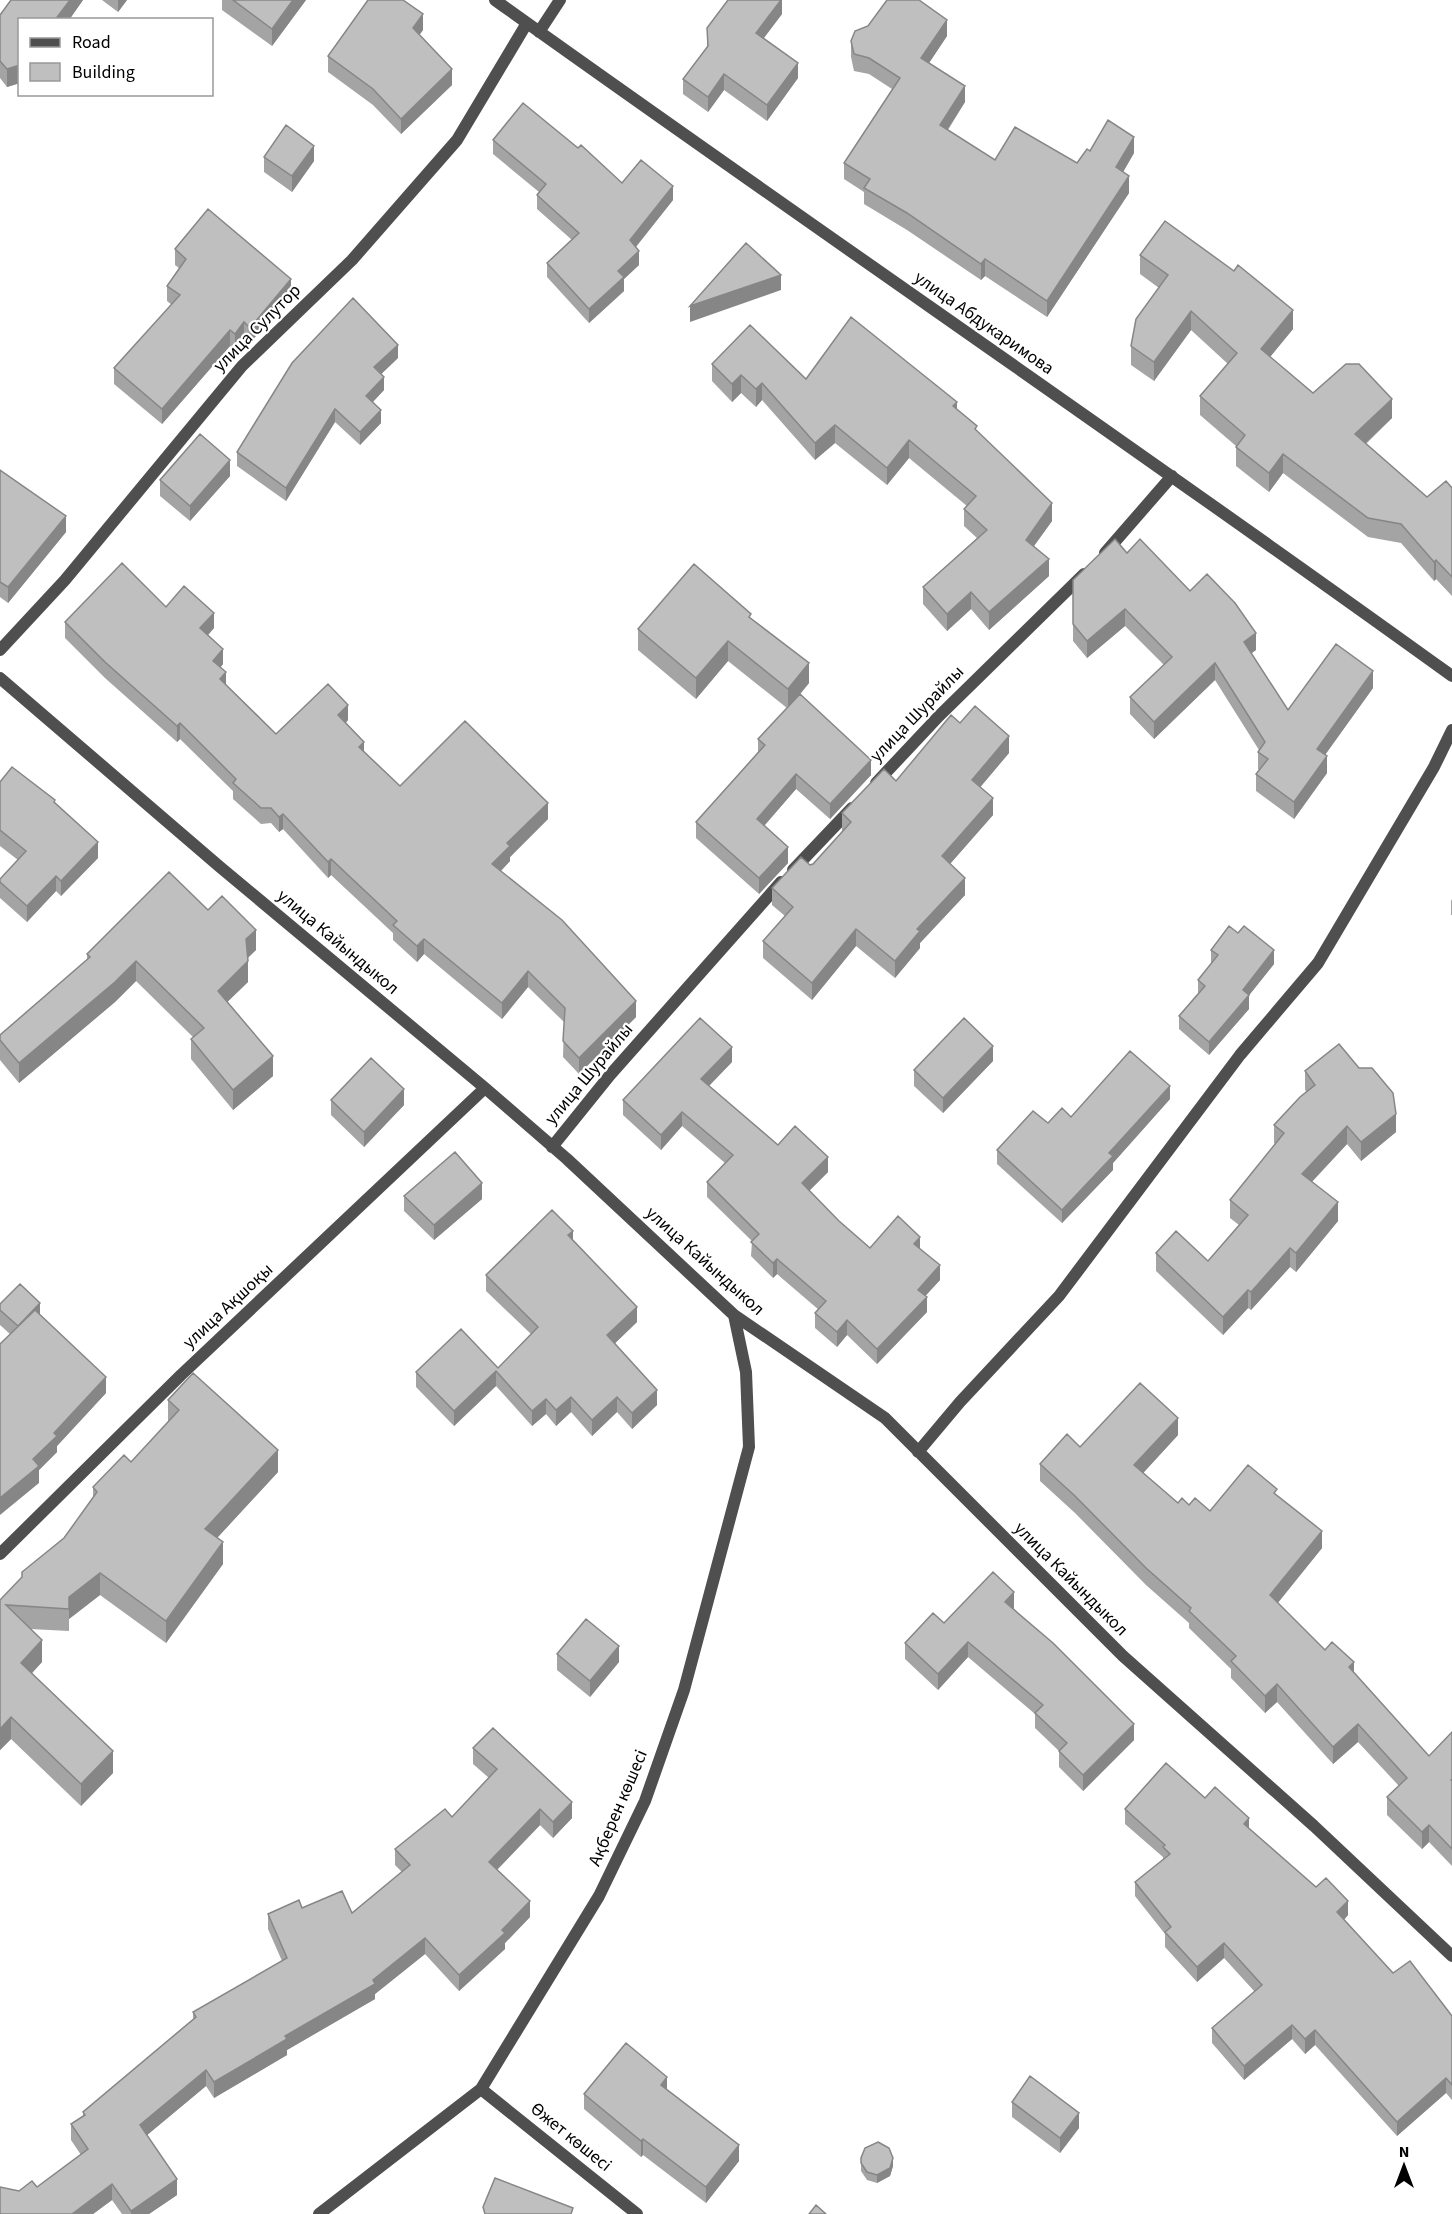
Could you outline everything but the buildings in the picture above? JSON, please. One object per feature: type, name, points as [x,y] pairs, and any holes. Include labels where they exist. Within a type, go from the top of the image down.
[{"type":"street","name":"улица Абдукаримова","points":[[495,0],[792,212],[1172,476],[1452,676]]},
{"type":"street","points":[[539,32],[560,0]]},
{"type":"street","name":"улица Сулутор","points":[[0,650],[65,580],[242,366],[352,260],[457,140],[527,23]]},
{"type":"street","name":"улица Шурайлы","points":[[552,1147],[610,1075],[772,892],[939,716],[1096,562],[1172,476]]},
{"type":"street","name":"улица Кайындыкол","points":[[0,678],[220,867],[486,1088],[734,1315],[885,1418],[1123,1656],[1314,1826],[1452,1956]]},
{"type":"street","points":[[918,1452],[960,1402],[1059,1296],[1240,1055],[1318,963],[1434,767],[1452,730]]},
{"type":"street","name":"улица Ақшоқы","points":[[0,1554],[181,1375],[486,1088]]},
{"type":"street","name":"Ақберен көшесі","points":[[319,2214],[482,2089],[599,1896],[645,1801],[684,1690],[749,1447],[746,1372],[734,1315]]},
{"type":"street","name":"Өжет көшесі","points":[[482,2089],[637,2214]]}]
